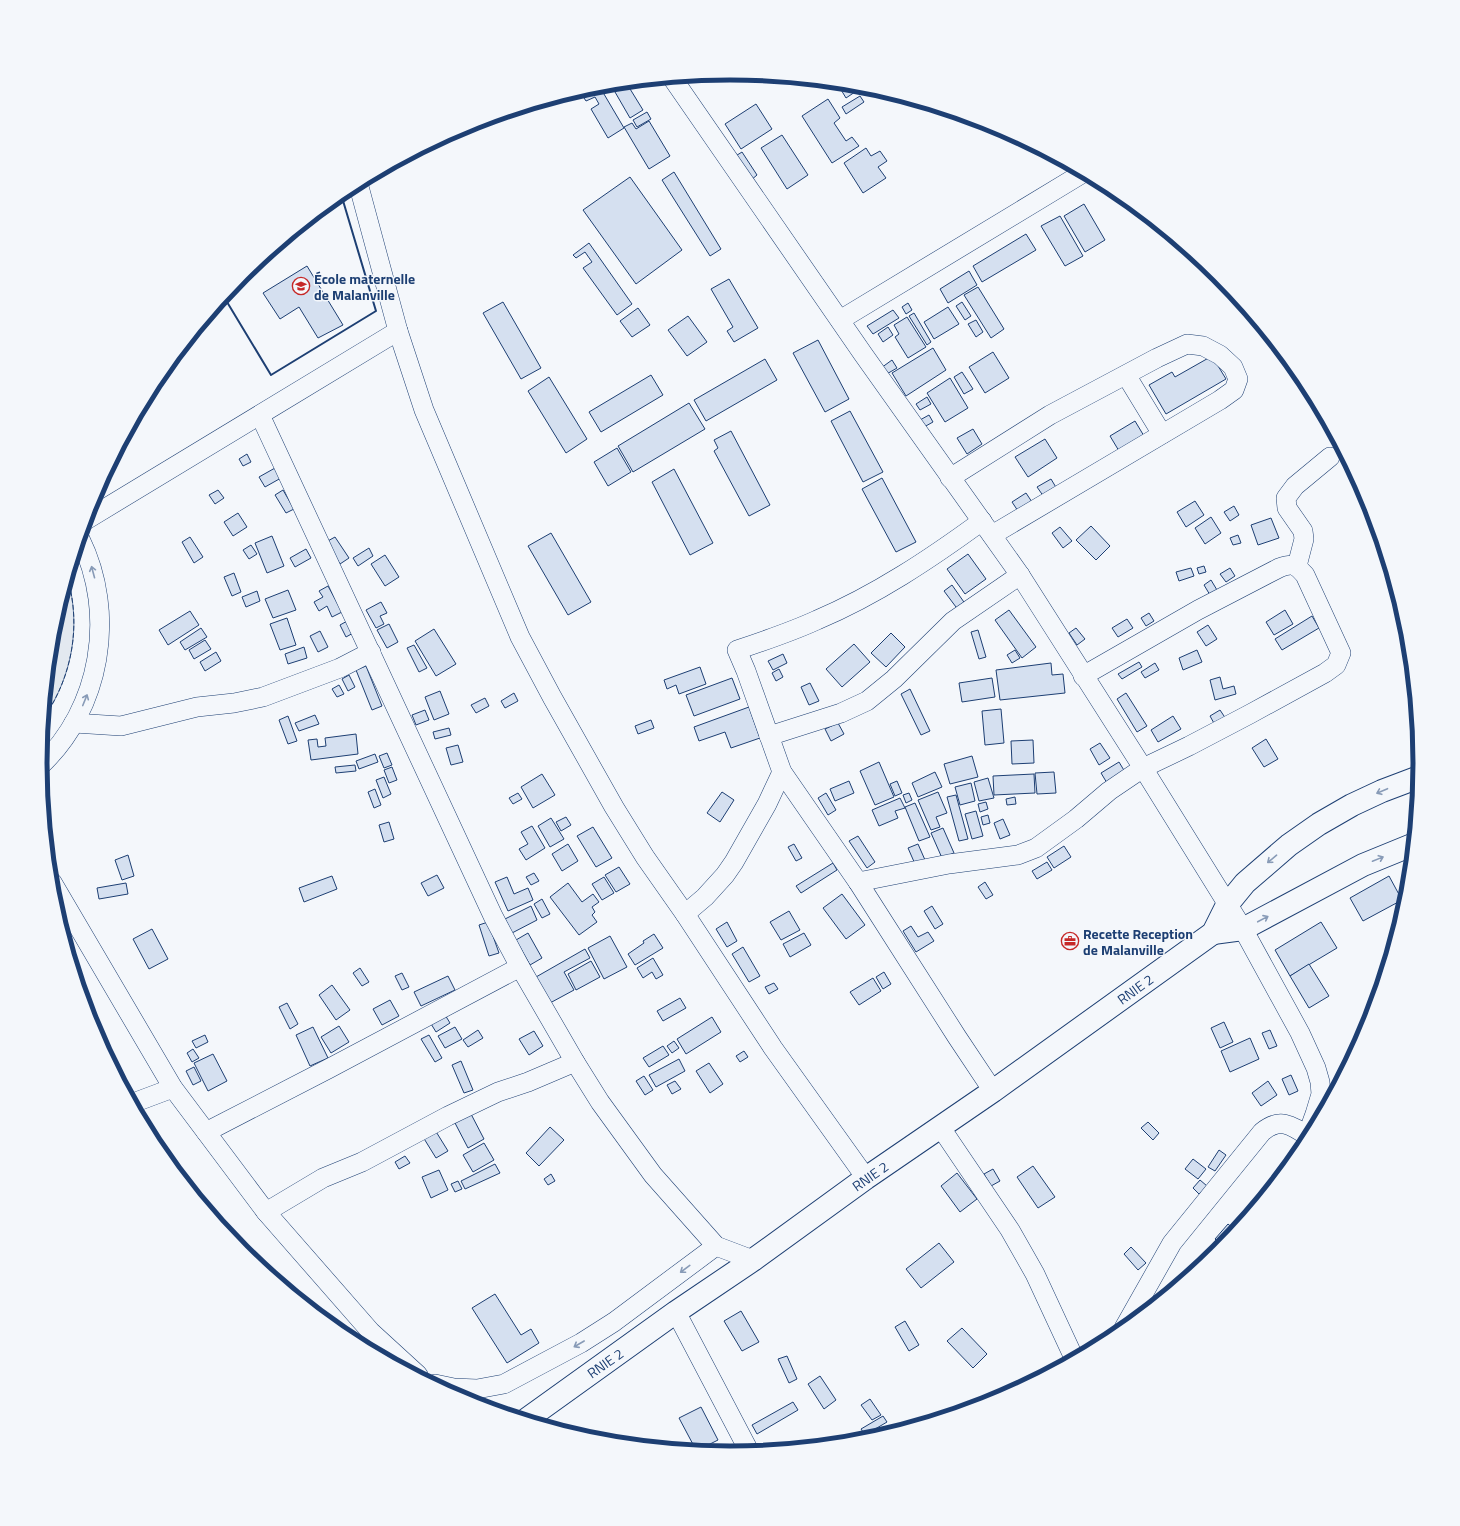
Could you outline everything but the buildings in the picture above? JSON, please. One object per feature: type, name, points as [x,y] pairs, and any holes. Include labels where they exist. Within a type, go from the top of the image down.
[{"type":"main road","name":"RNIE 2","points":[[530,1416],[676,1312],[753,1260],[866,1178],[993,1091],[1213,933],[1227,905],[1245,883],[1289,845],[1319,824],[1370,796],[1413,779]]},
{"type":"main road","name":"RNIE 2","points":[[1213,933],[1243,929],[1363,865],[1408,847]]},
{"type":"street","points":[[675,82],[950,478],[1020,575],[1143,768],[1243,929],[1300,1033],[1316,1068],[1320,1082],[1320,1094],[1315,1115]]},
{"type":"street","points":[[840,320],[1078,176]]},
{"type":"street","points":[[360,190],[398,331],[424,410],[520,637],[614,807],[645,857],[685,914],[773,1048],[866,1178]]},
{"type":"street","points":[[94,515],[398,331]]},
{"type":"street","points":[[950,478],[1050,415],[1156,358],[1187,344],[1203,346],[1220,355],[1233,367],[1238,378],[1234,390],[1220,400],[1162,434],[937,554],[884,587],[818,620],[737,650],[782,772],[858,882],[993,1091]]},
{"type":"street","points":[[1126,375],[1162,434]]},
{"type":"street","points":[[260,415],[493,916],[574,1062],[600,1102],[653,1175],[716,1246],[753,1260]]},
{"type":"street","points":[[1297,566],[1304,539],[1302,531],[1287,508],[1286,498],[1295,486],[1330,457]]},
{"type":"street","points":[[47,758],[62,742],[74,724],[92,682],[97,660],[100,637],[100,614],[92,569],[82,545]]},
{"type":"street","points":[[858,882],[949,864],[1018,855],[1036,848],[1076,819],[1110,791],[1143,768],[1189,746],[1325,673],[1336,665],[1341,652],[1304,575],[1297,566],[1290,564],[1279,568],[1198,610],[1083,676]]},
{"type":"street","points":[[769,736],[842,713],[867,701],[894,680],[953,621],[1020,575]]},
{"type":"street","points":[[74,724],[121,726],[197,707],[234,703],[263,697],[340,668],[371,652]]},
{"type":"street","points":[[685,914],[705,897],[725,876],[767,804],[782,772]]},
{"type":"street","points":[[60,895],[173,1088],[266,1212],[371,1332],[406,1364]]},
{"type":"street","points":[[206,1132],[520,967]]},
{"type":"street","points":[[266,1212],[323,1178],[362,1162],[448,1116],[498,1092],[528,1082],[574,1062]]},
{"type":"street","points":[[137,1101],[173,1088]]},
{"type":"street","points":[[1131,1315],[1172,1244],[1262,1132],[1269,1126],[1283,1123],[1303,1133]]},
{"type":"street","points":[[940,1128],[1010,1230],[1034,1274],[1072,1353]]},
{"type":"street","points":[[455,1388],[477,1389],[504,1384],[562,1353],[614,1322],[716,1246]]},
{"type":"street","points":[[676,1312],[746,1446]]},
{"type":"shaded area","points":[[70,587],[74,615],[72,650],[68,668],[49,709],[60,630]]},
{"type":"fence","points":[[49,709],[62,684],[68,668],[72,650],[74,615],[70,587]]},
{"type":"wall","points":[[227,302],[271,375],[376,311],[343,201]]},
{"type":"place","name":"École maternelle de Malanville","points":[[301,286]]},
{"type":"place","name":"Recette Reception de Malanville","points":[[1070,941]]}]
